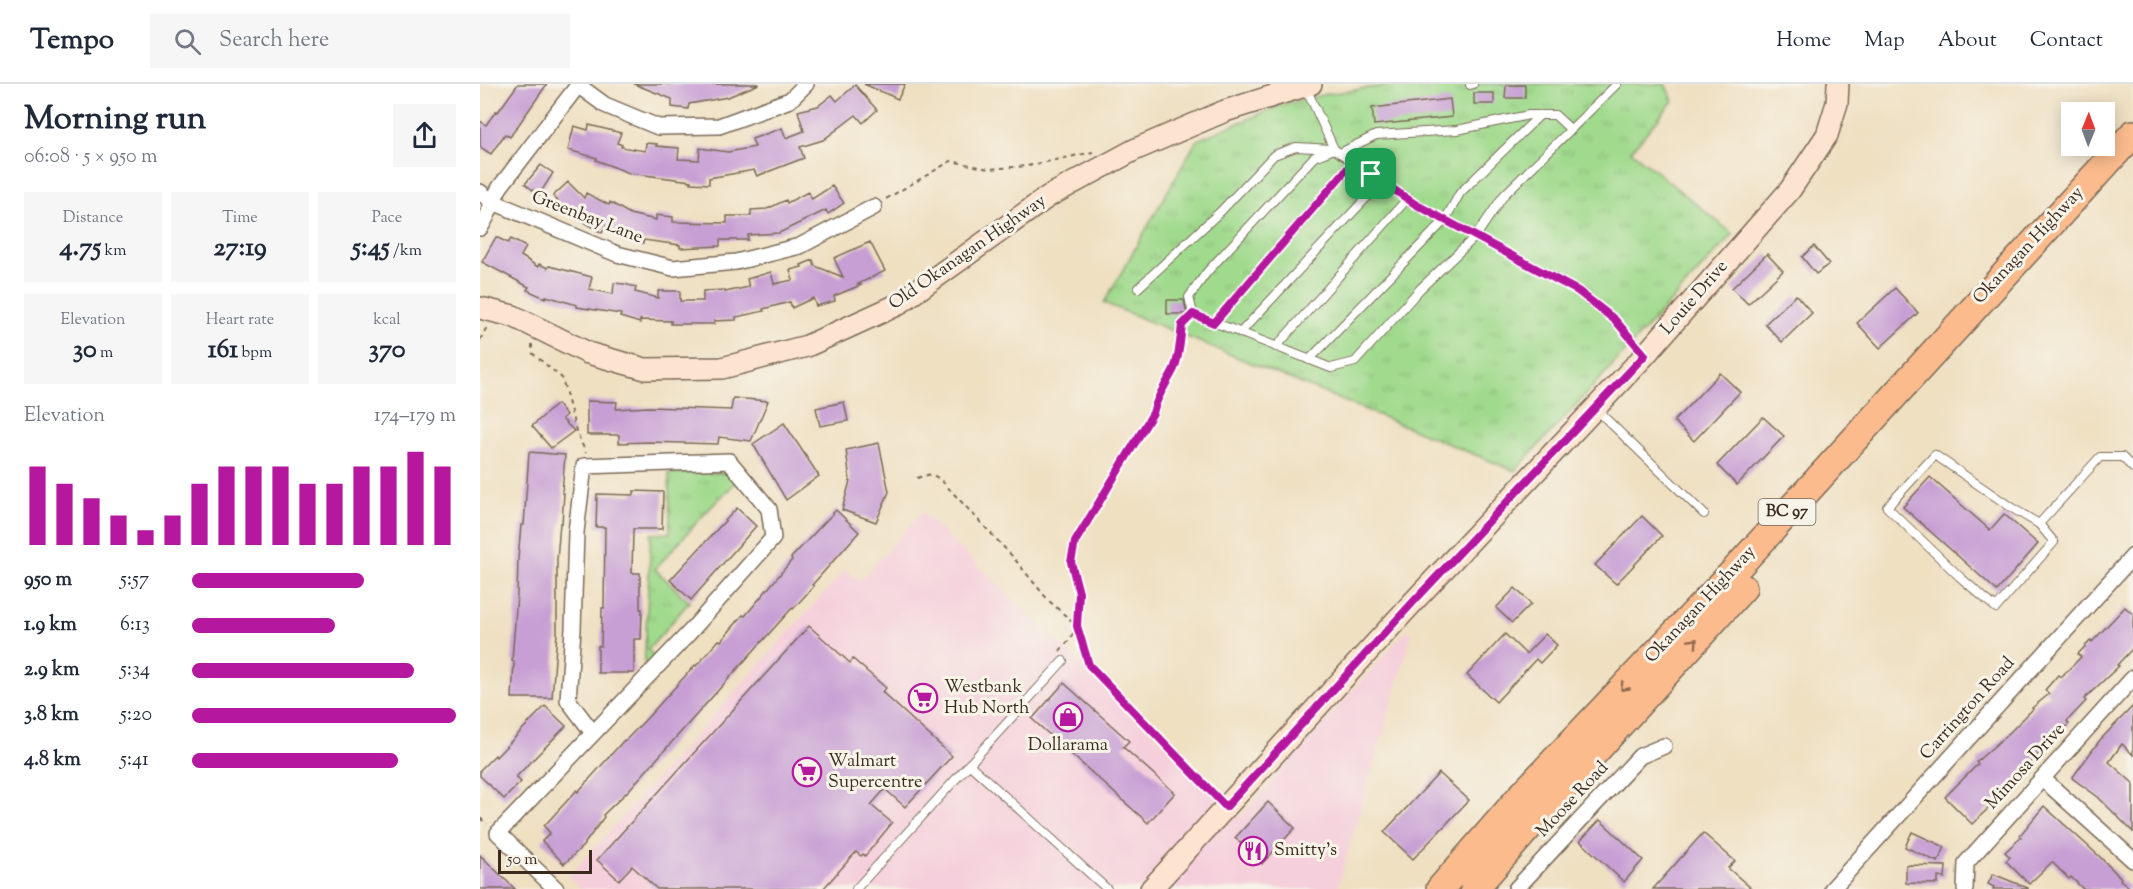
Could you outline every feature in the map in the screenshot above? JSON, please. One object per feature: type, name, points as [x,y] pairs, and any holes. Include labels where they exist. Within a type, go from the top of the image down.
[{"type":"highway","name":"Okanagan Highway","points":[[1440,889],[1520,797],[1736,569],[2133,134]]},
{"type":"highway","name":"Okanagan Highway","points":[[1474,889],[1600,745],[2133,159]]},
{"type":"highway","points":[[1459,889],[1487,858],[1520,797]]},
{"type":"street","points":[[480,228],[487,220],[484,200],[500,187],[579,85],[605,105],[658,127],[719,126],[790,100],[806,84]]},
{"type":"street","name":"Louie Drive","points":[[1151,889],[1415,600],[1645,355],[1790,190],[1827,135],[1837,103],[1838,84]]},
{"type":"street","name":"Old Okanagan Highway","points":[[480,308],[513,316],[588,353],[645,369],[722,368],[807,346],[897,305],[1049,196],[1134,150],[1225,111],[1308,85]]},
{"type":"street","name":"Greenbay Lane","points":[[484,200],[617,254],[673,268],[736,262],[800,246],[874,207]]},
{"type":"street","points":[[556,889],[498,833],[689,633],[773,538],[769,509],[729,461],[584,466],[576,532],[568,700],[593,733]]},
{"type":"street","name":"Carrington Road","points":[[1832,889],[2133,556]]},
{"type":"street","name":"Mimosa Drive","points":[[1965,889],[1966,863],[2133,678]]},
{"type":"street","name":"Moose Road","points":[[1516,889],[1640,756],[1664,746]]},
{"type":"street","points":[[2043,778],[2133,860]]},
{"type":"lane","points":[[1571,130],[1555,115],[1528,115],[1457,130],[1376,135],[1337,151],[1314,157],[1207,272],[1189,297],[1193,314],[1331,368],[1354,362],[1419,290],[1476,236],[1504,195],[1571,130],[1617,84]]},
{"type":"lane","points":[[1308,85],[1337,151]]},
{"type":"lane","points":[[1309,360],[1445,220],[1460,193],[1540,115]]},
{"type":"lane","points":[[1138,288],[1221,211],[1274,155],[1296,147],[1337,151],[1407,199],[1578,291],[1615,320],[1645,355]]},
{"type":"lane","points":[[1214,323],[1353,162]]},
{"type":"lane","points":[[1239,333],[1382,181]]},
{"type":"lane","points":[[1276,347],[1407,199]]},
{"type":"lane","points":[[1595,408],[1704,514]]},
{"type":"lane","points":[[1935,455],[2039,524],[2054,542],[1996,608],[1887,507],[1935,455]]},
{"type":"lane","points":[[2039,524],[2100,457],[2122,457],[2133,468]]},
{"type":"lane","points":[[856,889],[969,764],[1060,658]]},
{"type":"lane","points":[[969,764],[1107,889]]},
{"type":"path","points":[[874,207],[951,161],[989,169],[1027,166],[1093,152]]},
{"type":"path","points":[[1193,314],[1182,325],[1180,352],[1174,368],[1157,396],[1153,413],[1075,542],[1071,562],[1079,593],[1077,626],[1089,665],[1226,807]]},
{"type":"path","points":[[531,324],[532,353],[562,378],[576,431],[592,466]]},
{"type":"path","points":[[917,478],[931,474],[940,478],[1013,557],[1048,600],[1077,626]]},
{"type":"path","points":[[1060,658],[1064,644],[1070,639],[1077,626]]},
{"type":"shaded area","name":"Westbank Hub North","points":[[922,512],[1240,817],[1407,630],[1412,633],[1337,889],[581,889],[568,877],[845,570],[860,581]]},
{"type":"green space","points":[[1398,84],[1665,84],[1673,101],[1631,151],[1733,234],[1515,471],[1104,303],[1197,140],[1282,105],[1326,94]]},
{"type":"green space","points":[[669,473],[725,473],[733,475],[737,481],[655,569],[689,602],[648,650],[655,657],[644,671],[651,534],[670,533]]},
{"type":"building","points":[[518,84],[547,84],[510,137],[505,134],[491,154],[480,147],[480,121],[486,125]]},
{"type":"building","points":[[634,84],[759,84],[728,97],[689,104],[688,109],[672,107],[672,99]]},
{"type":"building","points":[[864,84],[905,84],[898,99]]},
{"type":"building","points":[[855,85],[877,110],[863,123],[856,115],[823,140],[800,147],[804,158],[757,176],[754,170],[709,178],[709,184],[691,183],[691,181],[629,173],[596,160],[597,158],[568,150],[574,126],[588,130],[589,125],[621,133],[617,143],[622,145],[621,147],[645,151],[646,143],[657,144],[656,146],[679,148],[678,159],[699,160],[700,148],[728,152],[755,147],[752,139],[782,128],[786,138],[804,131],[798,111],[818,106],[832,95],[837,101]]},
{"type":"building","points":[[1506,85],[1525,85],[1525,98],[1505,98]]},
{"type":"building","points":[[1474,93],[1494,93],[1494,104],[1474,104]]},
{"type":"building","points":[[1450,99],[1452,117],[1374,125],[1372,108]]},
{"type":"building","points":[[541,165],[553,173],[539,195],[525,184]]},
{"type":"building","points":[[568,182],[584,198],[586,193],[609,205],[610,202],[630,214],[656,220],[656,215],[673,217],[673,222],[727,223],[727,216],[751,216],[751,210],[767,209],[786,200],[787,203],[808,192],[812,199],[832,186],[844,203],[828,214],[826,210],[779,233],[748,235],[748,240],[720,240],[720,246],[680,248],[680,245],[644,240],[643,243],[628,239],[606,226],[602,233],[571,215],[553,196]]},
{"type":"building","points":[[496,237],[508,243],[511,239],[526,247],[521,256],[538,267],[539,264],[592,277],[589,289],[613,294],[614,283],[624,284],[636,287],[635,292],[658,298],[658,291],[680,291],[680,301],[703,301],[703,291],[725,290],[725,292],[749,287],[747,279],[771,272],[774,284],[793,280],[790,270],[802,267],[801,265],[813,260],[815,266],[843,277],[834,258],[870,242],[885,271],[858,284],[861,285],[834,296],[835,301],[816,306],[813,298],[792,308],[790,302],[736,317],[736,320],[714,321],[714,324],[671,324],[671,321],[640,320],[640,323],[620,317],[621,314],[577,307],[577,305],[546,296],[545,298],[527,290],[529,287],[482,262]]},
{"type":"building","points":[[1814,246],[1829,264],[1816,274],[1802,257]]},
{"type":"building","points":[[1767,254],[1783,271],[1748,304],[1732,288]]},
{"type":"building","points":[[1895,288],[1918,313],[1880,348],[1857,323]]},
{"type":"building","points":[[1796,295],[1812,313],[1782,342],[1765,324]]},
{"type":"building","points":[[1167,300],[1184,300],[1187,314],[1167,314]]},
{"type":"building","points":[[1720,373],[1740,392],[1694,441],[1674,421]]},
{"type":"building","points":[[733,398],[768,401],[751,441],[719,437],[718,444],[619,443],[619,435],[587,435],[587,401],[617,402],[616,409],[649,407],[731,410]]},
{"type":"building","points":[[844,402],[848,421],[820,426],[816,408]]},
{"type":"building","points":[[557,404],[566,415],[562,419],[574,431],[551,448],[532,426]]},
{"type":"building","points":[[1763,417],[1784,436],[1737,485],[1717,465]]},
{"type":"building","points":[[784,423],[819,476],[786,500],[753,444]]},
{"type":"building","points":[[879,443],[889,492],[876,522],[842,510],[850,481],[846,450]]},
{"type":"building","points":[[529,452],[565,455],[562,523],[560,523],[557,560],[557,633],[552,698],[512,698],[518,559],[521,525],[524,525]]},
{"type":"building","points":[[1930,477],[1990,530],[2004,514],[2038,544],[1997,591],[1903,507]]},
{"type":"building","points":[[634,491],[663,492],[662,529],[633,529],[632,573],[640,573],[641,639],[634,639],[634,673],[598,673],[598,646],[601,646],[602,608],[604,608],[605,527],[596,527],[597,494],[634,495]]},
{"type":"building","points":[[737,508],[756,526],[691,600],[670,580]]},
{"type":"building","points":[[836,510],[859,532],[812,585],[814,586],[628,791],[603,815],[604,817],[583,846],[564,864],[542,841],[550,833],[544,826],[695,665],[719,640],[721,641],[743,615],[745,616],[792,560],[791,558]]},
{"type":"building","points":[[1642,516],[1662,536],[1616,584],[1595,565]]},
{"type":"building","points":[[1515,588],[1531,604],[1512,623],[1496,608]]},
{"type":"building","points":[[2125,607],[2133,614],[2133,648],[2117,665],[2119,666],[2084,699],[2086,701],[2067,721],[2069,724],[2050,740],[2018,775],[2020,778],[1972,824],[1945,797],[1978,764],[1976,762],[2049,694],[2045,690],[2058,675],[2061,677],[2081,657],[2078,654]]},
{"type":"building","name":"Walmart Supercentre","points":[[809,626],[850,663],[853,659],[886,688],[882,692],[952,756],[905,807],[885,789],[871,805],[892,823],[865,856],[856,852],[823,889],[657,889],[632,866],[619,880],[597,860]]},
{"type":"building","points":[[1505,634],[1526,654],[1545,634],[1557,645],[1540,663],[1536,659],[1496,702],[1467,675]]},
{"type":"building","points":[[1064,683],[1129,741],[1123,747],[1175,793],[1148,823],[1032,719]]},
{"type":"building","points":[[545,706],[566,726],[516,777],[521,782],[504,799],[480,776],[480,770],[495,755],[496,757]]},
{"type":"building","points":[[2133,706],[2133,755],[2122,744],[2109,762],[2133,783],[2133,832],[2098,797],[2072,778],[2100,740]]},
{"type":"building","points":[[1439,773],[1469,800],[1413,859],[1384,832]]},
{"type":"building","points":[[1268,802],[1295,828],[1262,864],[1243,851],[1246,847],[1235,838]]},
{"type":"building","points":[[2044,806],[2132,889],[2083,889],[2052,862],[2029,884],[2006,861],[2010,857],[2005,852],[2021,837],[2020,835]]},
{"type":"building","points":[[1600,820],[1643,860],[1624,882],[1580,841]]},
{"type":"building","points":[[1912,832],[1945,847],[1938,862],[1905,847]]},
{"type":"building","points":[[1703,833],[1735,861],[1728,868],[1752,889],[1653,889]]},
{"type":"building","points":[[480,855],[515,889],[480,889]]},
{"type":"building","points":[[1906,865],[1946,866],[1945,878],[1938,877],[1938,884],[1906,883]]},
{"type":"building","points":[[1993,874],[2028,889],[1993,889],[1994,887],[1988,884]]},
{"type":"place","name":"Westbank Hub North","points":[[923,698]]},
{"type":"place","name":"Dollarama","points":[[1068,717]]},
{"type":"place","name":"Walmart Supercentre","points":[[807,772]]},
{"type":"place","name":"Smitty's","points":[[1253,851]]},
{"type":"route","points":[[1353,162],[1371,174],[1415,204],[1578,291],[1615,320],[1645,355],[1415,600],[1226,807],[1089,665],[1077,626],[1079,593],[1071,562],[1075,542],[1153,413],[1157,396],[1174,368],[1180,352],[1182,325],[1193,314],[1214,323],[1353,162]]}]
